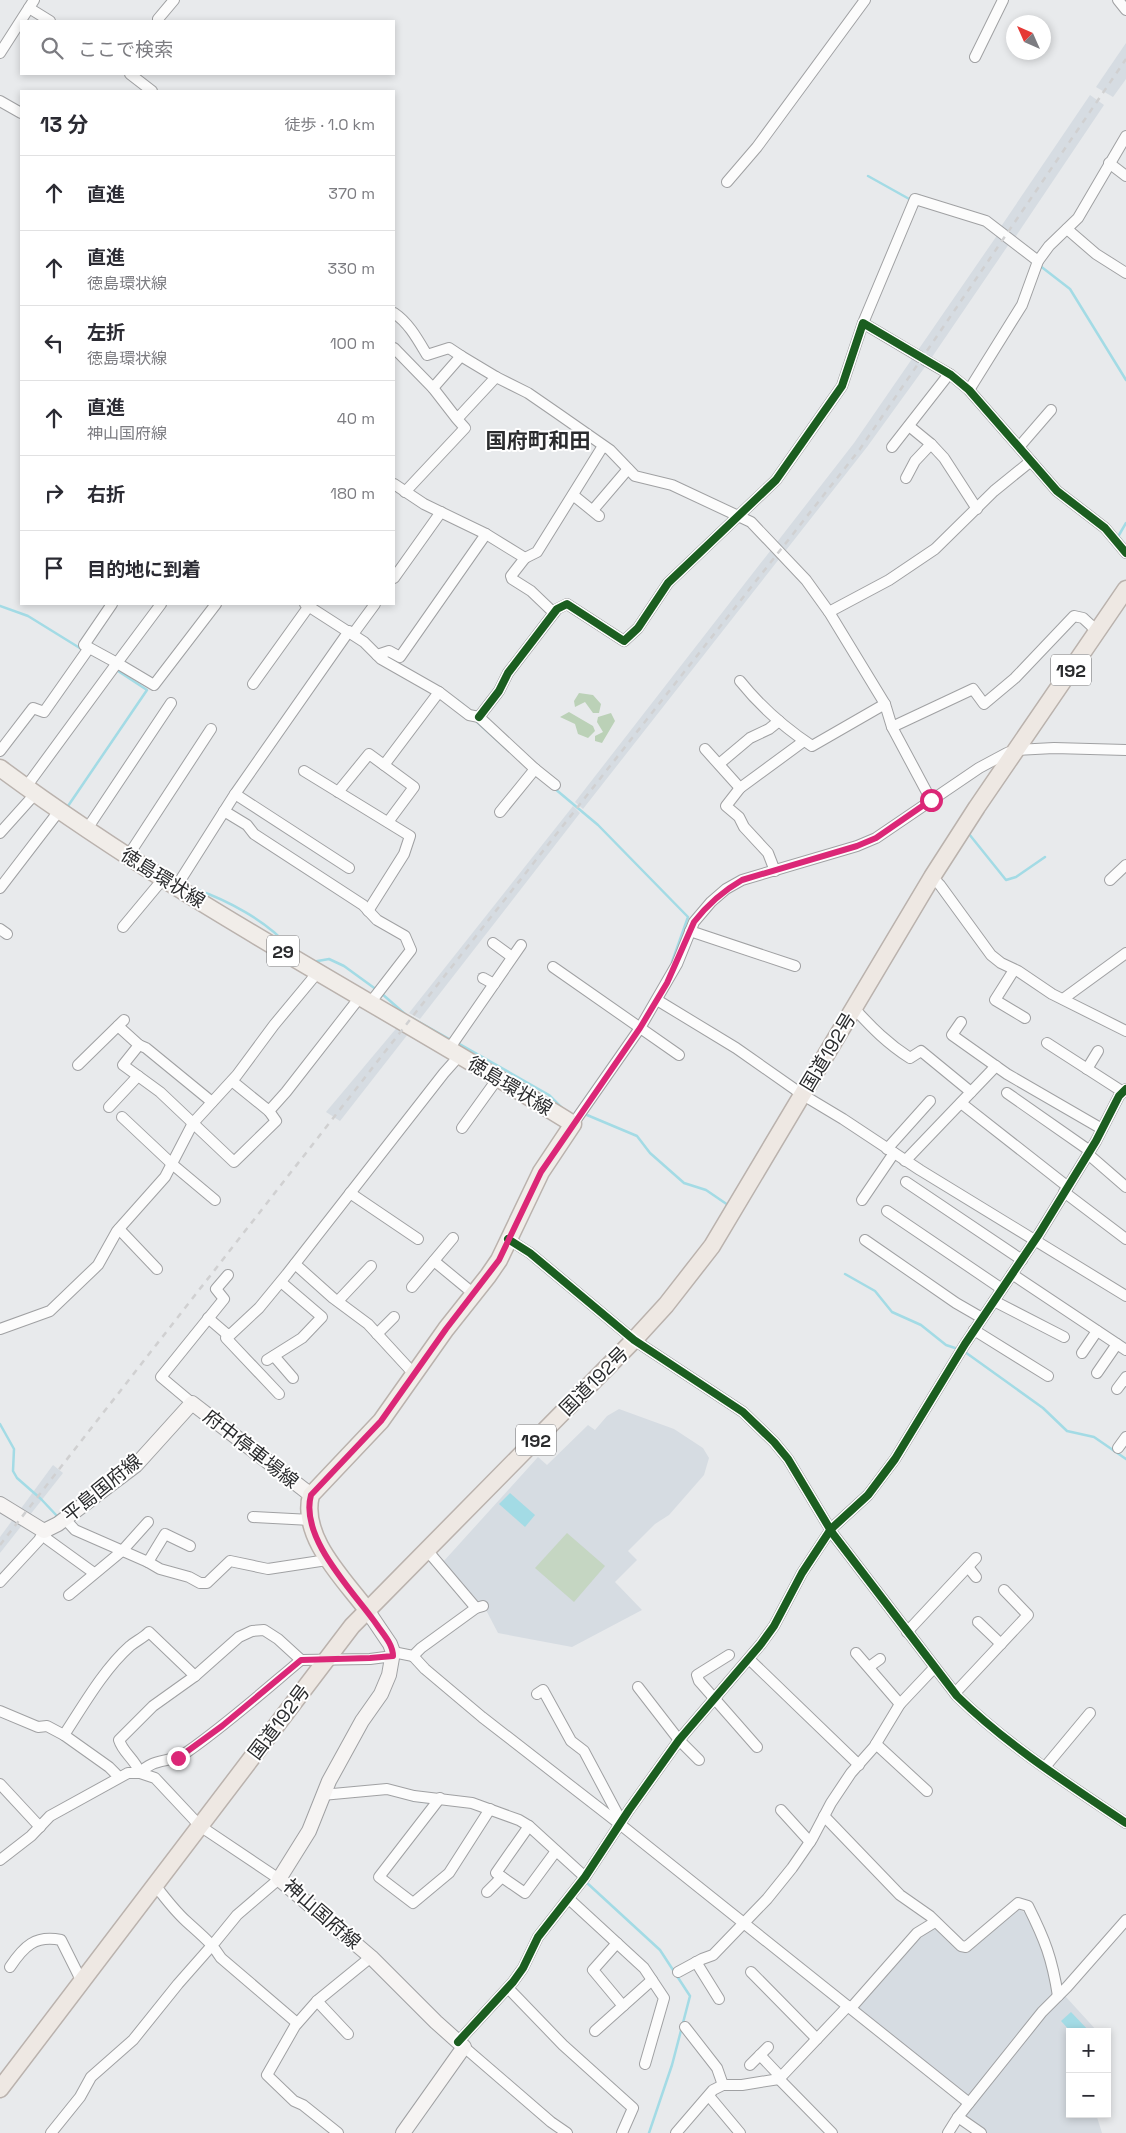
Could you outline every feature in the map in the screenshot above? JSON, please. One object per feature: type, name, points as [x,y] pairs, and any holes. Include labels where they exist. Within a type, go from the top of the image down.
[{"type":"highway","name":"国道192号","points":[[0,2089],[352,1626],[634,1340],[666,1305],[712,1246],[932,877],[1015,750],[1126,589]]},
{"type":"main road","name":"徳島環状線","points":[[0,768],[59,811],[90,825],[174,882],[318,972],[373,996],[455,1047],[498,1078],[573,1124],[541,1172],[499,1260],[446,1329],[381,1421],[311,1495]]},
{"type":"main road","name":"府中停車場線","points":[[192,1403],[311,1495]]},
{"type":"main road","name":"平島国府線","points":[[0,1504],[44,1531],[64,1519],[136,1465],[192,1403]]},
{"type":"main road","points":[[311,1495],[309,1507],[311,1520],[327,1560],[366,1610],[393,1654]]},
{"type":"main road","name":"神山国府線","points":[[393,1654],[389,1675],[381,1694],[362,1721],[322,1795],[309,1831],[279,1879],[371,1957],[461,2045]]},
{"type":"main road","points":[[405,2132],[461,2045]]},
{"type":"street","points":[[158,20],[174,0]]},
{"type":"street","points":[[727,182],[757,147],[865,0]]},
{"type":"street","points":[[975,57],[1003,0]]},
{"type":"street","points":[[1118,0],[1126,10]]},
{"type":"street","points":[[21,20],[31,4],[49,20]]},
{"type":"street","points":[[0,53],[20,21]]},
{"type":"street","points":[[131,75],[151,90]]},
{"type":"street","points":[[0,102],[20,112]]},
{"type":"street","points":[[969,390],[1022,305],[1037,263],[1049,246],[1078,218],[1126,136]]},
{"type":"street","points":[[1109,163],[1126,176]]},
{"type":"street","points":[[475,716],[499,691],[508,673],[557,608],[567,604],[624,642],[638,628],[668,583],[776,480],[842,386],[863,322],[915,199],[986,221],[1037,263]]},
{"type":"street","points":[[1067,229],[1096,254],[1126,273]]},
{"type":"street","points":[[395,314],[415,335],[427,355],[449,348],[496,378],[528,394],[603,446],[635,476],[672,485],[751,522],[806,580],[829,612],[885,704],[892,727],[931,800]]},
{"type":"street","points":[[863,322],[949,374],[969,390],[1057,491],[1105,528],[1126,553]]},
{"type":"street","points":[[395,349],[433,388],[465,428],[405,492]]},
{"type":"street","points":[[433,388],[461,356]]},
{"type":"street","points":[[892,448],[949,374]]},
{"type":"street","points":[[457,419],[496,378]]},
{"type":"street","points":[[1019,447],[1051,410]]},
{"type":"street","points":[[908,426],[931,444],[944,458],[977,509]]},
{"type":"street","points":[[906,478],[915,461],[931,444]]},
{"type":"street","points":[[554,612],[531,591],[512,579],[511,576],[525,558],[537,552],[603,446]]},
{"type":"street","points":[[829,612],[889,580],[935,549],[994,491],[1031,461]]},
{"type":"street","points":[[573,495],[596,513],[628,469]]},
{"type":"street","points":[[395,485],[441,512],[486,534],[525,558]]},
{"type":"street","points":[[395,577],[441,512]]},
{"type":"street","points":[[377,655],[389,651],[400,656],[486,534]]},
{"type":"street","points":[[111,605],[84,645],[87,650],[154,685],[215,605]]},
{"type":"street","points":[[0,833],[31,791],[115,666],[160,605]]},
{"type":"street","points":[[253,684],[307,605],[364,642],[377,655],[475,716],[533,771],[555,785]]},
{"type":"street","points":[[123,927],[174,882],[351,633],[374,605]]},
{"type":"street","points":[[892,727],[973,689],[984,704],[1015,678],[1055,639],[1074,616],[1083,618],[1097,632]]},
{"type":"street","points":[[0,751],[33,708],[44,712],[87,650]]},
{"type":"street","points":[[740,681],[754,699],[812,746],[885,704]]},
{"type":"street","points":[[384,765],[439,692]]},
{"type":"street","points":[[90,825],[171,703]]},
{"type":"street","points":[[718,764],[750,738],[769,729],[779,721]]},
{"type":"street","points":[[131,852],[211,730]]},
{"type":"street","points":[[775,871],[768,853],[744,827],[739,817],[726,806],[740,788],[804,741]]},
{"type":"street","points":[[573,1124],[640,1028],[657,1000],[677,964],[690,931],[700,914],[726,889],[742,880],[857,846],[870,840],[997,757],[1015,750],[1090,748],[1126,750]]},
{"type":"street","points":[[705,749],[740,788]]},
{"type":"street","points":[[338,792],[369,754],[414,787],[388,822]]},
{"type":"street","points":[[304,771],[410,836],[404,854],[368,911]]},
{"type":"street","points":[[500,812],[533,771]]},
{"type":"street","points":[[235,794],[349,868]]},
{"type":"street","points":[[0,888],[59,811]]},
{"type":"street","points":[[224,811],[247,825],[254,834],[349,896],[377,920],[405,936],[411,950],[373,996],[269,1111]]},
{"type":"street","points":[[1110,880],[1126,865]]},
{"type":"street","points":[[932,877],[940,885],[991,955],[1001,963],[1063,999],[1126,1031]]},
{"type":"street","points":[[690,931],[795,966]]},
{"type":"street","points":[[493,943],[512,957]]},
{"type":"street","points":[[208,1318],[229,1336],[259,1308],[281,1282],[444,1073],[473,1007],[494,984],[521,945]]},
{"type":"street","points":[[1063,999],[1126,953]]},
{"type":"street","points":[[553,967],[679,1055]]},
{"type":"street","points":[[1014,970],[995,1000],[1025,1018]]},
{"type":"street","points":[[0,1329],[50,1310],[98,1265],[119,1229],[165,1178],[193,1123],[232,1081],[318,972]]},
{"type":"street","points":[[483,978],[494,984]]},
{"type":"street","points":[[657,1000],[736,1048],[803,1095],[890,1151],[1126,1296]]},
{"type":"street","points":[[854,1008],[877,1034],[897,1050],[910,1058],[921,1051],[971,1092]]},
{"type":"street","points":[[961,1022],[952,1035],[996,1066],[1102,1129]]},
{"type":"street","points":[[85,1063],[121,1023],[139,1046],[146,1048],[212,1102]]},
{"type":"street","points":[[566,2133],[461,2045],[523,1968],[538,1937],[585,1877],[622,1825],[629,1810],[679,1740],[749,1659],[774,1626],[802,1573],[831,1529],[868,1495],[895,1459],[974,1330],[1022,1260],[1089,1152],[1124,1091],[1049,1044],[1057,1036]]},
{"type":"street","points":[[139,1046],[123,1065],[160,1092],[234,1162],[276,1121],[269,1111],[232,1081]]},
{"type":"street","points":[[1087,1069],[1098,1051]]},
{"type":"street","points":[[906,1161],[996,1066]]},
{"type":"street","points":[[109,1106],[138,1076]]},
{"type":"street","points":[[462,1128],[498,1078]]},
{"type":"street","points":[[1007,1093],[1089,1152],[1126,1187]]},
{"type":"street","points":[[862,1200],[890,1151],[930,1101]]},
{"type":"street","points":[[961,1103],[1126,1239]]},
{"type":"street","points":[[122,1117],[172,1164],[215,1200]]},
{"type":"street","points":[[906,1182],[1022,1260]]},
{"type":"street","points":[[350,1193],[418,1239]]},
{"type":"street","points":[[887,1212],[1002,1289]]},
{"type":"street","points":[[119,1229],[157,1269]]},
{"type":"street","points":[[412,1287],[453,1238]]},
{"type":"street","points":[[508,1238],[530,1253],[634,1340],[729,1402],[758,1426],[788,1459],[831,1529],[955,1694],[978,1716],[1126,1823]]},
{"type":"street","points":[[865,1240],[956,1303],[982,1318]]},
{"type":"street","points":[[434,1261],[474,1294]]},
{"type":"street","points":[[295,1264],[338,1302],[368,1324],[414,1374]]},
{"type":"street","points":[[338,1302],[371,1266]]},
{"type":"street","points":[[1012,1274],[1122,1347],[1097,1373]]},
{"type":"street","points":[[192,1403],[162,1377],[224,1299],[216,1289],[228,1275]]},
{"type":"street","points":[[281,1282],[322,1317],[302,1338],[270,1358],[291,1373]]},
{"type":"street","points":[[994,1301],[1064,1337]]},
{"type":"street","points":[[377,1334],[394,1317]]},
{"type":"street","points":[[974,1330],[1048,1376]]},
{"type":"street","points":[[1082,1353],[1097,1331]]},
{"type":"street","points":[[226,1338],[279,1394]]},
{"type":"street","points":[[1117,1389],[1126,1377]]},
{"type":"street","points":[[1118,1448],[1126,1437]]},
{"type":"street","points":[[253,1517],[311,1520]]},
{"type":"street","points":[[64,1519],[75,1530],[160,1569],[189,1577],[200,1583],[207,1583],[230,1560],[268,1569],[327,1560]]},
{"type":"street","points":[[69,1594],[122,1551],[148,1522]]},
{"type":"street","points":[[44,1531],[47,1539],[94,1573]]},
{"type":"street","points":[[0,1582],[39,1540],[44,1531]]},
{"type":"street","points":[[148,1562],[165,1534],[190,1546]]},
{"type":"street","points":[[413,1656],[421,1648],[480,1607],[426,1549]]},
{"type":"street","points":[[907,1632],[946,1598],[976,1558]]},
{"type":"street","points":[[968,1567],[976,1577]]},
{"type":"street","points":[[955,1694],[1028,1615],[1004,1590]]},
{"type":"street","points":[[978,1622],[1001,1644]]},
{"type":"street","points":[[140,1773],[136,1762],[121,1747],[119,1740],[153,1706],[195,1676],[238,1636],[252,1631],[264,1630],[278,1638],[301,1660]]},
{"type":"street","points":[[64,1734],[103,1678],[131,1645],[140,1641],[149,1632],[195,1676]]},
{"type":"street","points":[[856,1653],[900,1704]]},
{"type":"street","points":[[140,1773],[147,1765],[178,1758],[189,1751],[301,1660],[370,1658],[393,1654],[413,1656],[425,1669],[482,1717],[622,1825],[969,2103]]},
{"type":"street","points":[[729,1655],[697,1675],[699,1681],[714,1700],[757,1747]]},
{"type":"street","points":[[749,1659],[859,1765]]},
{"type":"street","points":[[868,1667],[880,1659]]},
{"type":"street","points":[[678,1972],[713,1955],[792,1868],[810,1842],[831,1803],[876,1744],[900,1704],[934,1668]]},
{"type":"street","points":[[638,1687],[679,1740],[700,1760]]},
{"type":"street","points":[[537,1694],[543,1690],[571,1741],[584,1751],[622,1825]]},
{"type":"street","points":[[1,1713],[38,1727],[47,1726],[64,1734],[109,1767],[119,1777]]},
{"type":"street","points":[[1046,1767],[1090,1713]]},
{"type":"street","points":[[876,1744],[926,1791]]},
{"type":"street","points":[[0,1860],[40,1827],[50,1816],[64,1807],[119,1777],[128,1773],[140,1773],[155,1778],[200,1826],[279,1879],[237,1915],[133,2040],[91,2077],[80,2097],[51,2133]]},
{"type":"street","points":[[0,1784],[40,1827]]},
{"type":"street","points":[[322,1795],[387,1789],[414,1796],[472,1803],[519,1820],[529,1826],[585,1877]]},
{"type":"street","points":[[440,1798],[379,1877],[413,1903],[449,1873],[490,1809]]},
{"type":"street","points":[[781,1810],[810,1842]]},
{"type":"street","points":[[824,1816],[900,1895],[935,1922],[961,1946],[966,1947],[1018,1903],[1028,1906],[1052,1960],[1058,1996]]},
{"type":"street","points":[[529,1826],[496,1873],[524,1893],[556,1851]]},
{"type":"street","points":[[487,1892],[502,1877]]},
{"type":"street","points":[[156,1885],[180,1916],[213,1945],[221,1958],[297,2023]]},
{"type":"street","points":[[569,1899],[644,1968],[664,1998],[645,2064]]},
{"type":"street","points":[[948,2133],[958,2117],[1042,2012],[1126,1920]]},
{"type":"street","points":[[676,2133],[714,2090],[723,2085],[742,2085],[779,2080],[917,1933],[935,1922]]},
{"type":"street","points":[[10,1967],[21,1950],[34,1942],[47,1937],[62,1940],[82,1982]]},
{"type":"street","points":[[617,1943],[593,1970],[623,2006]]},
{"type":"street","points":[[338,2133],[303,2105],[294,2101],[267,2075],[297,2023],[317,2001],[371,1957]]},
{"type":"street","points":[[696,1962],[719,1999]]},
{"type":"street","points":[[751,1972],[817,2039]]},
{"type":"street","points":[[595,2031],[652,1980]]},
{"type":"street","points":[[508,1988],[563,2045],[633,2108],[622,2133]]},
{"type":"street","points":[[317,2001],[348,2034]]},
{"type":"street","points":[[685,2028],[717,2068],[723,2085]]},
{"type":"street","points":[[750,2064],[768,2047]]},
{"type":"street","points":[[760,2055],[777,2073],[779,2080],[832,2133]]},
{"type":"street","points":[[709,2096],[740,2133]]},
{"type":"street","points":[[958,2117],[981,2133]]},
{"type":"shaded area","points":[[1126,43],[1126,79],[1113,97],[1096,87]]},
{"type":"shaded area","points":[[1090,95],[1104,105],[1014,239],[1000,228]]},
{"type":"shaded area","points":[[998,234],[1009,244],[930,360],[867,447],[583,809],[575,802],[854,443]]},
{"type":"shaded area","points":[[573,806],[580,813],[420,1019],[409,1013]]},
{"type":"shaded area","points":[[405,1018],[415,1025],[340,1121],[326,1112]]},
{"type":"shaded area","points":[[619,1409],[674,1429],[703,1448],[709,1458],[704,1475],[669,1515],[655,1524],[628,1551],[637,1560],[615,1582],[642,1610],[572,1647],[498,1633],[486,1610],[443,1562],[538,1457],[547,1465],[588,1425],[595,1430],[607,1416]]},
{"type":"shaded area","points":[[53,1465],[63,1473],[0,1553],[0,1537]]},
{"type":"shaded area","points":[[1017,1908],[1026,1913],[1044,1944],[1053,1997],[972,2095],[962,2094],[857,2008],[917,1937],[929,1929],[937,1929],[959,1950]]},
{"type":"shaded area","points":[[1062,1995],[1066,1997],[1094,2028],[1066,2028],[1066,2118],[1097,2118],[1102,2133],[986,2133],[963,2116]]},
{"type":"green space","points":[[579,693],[593,695],[601,704],[599,713],[593,713],[585,702],[575,707],[574,701]]},
{"type":"green space","points":[[569,712],[593,726],[595,731],[588,738],[578,734],[575,724],[560,717]]},
{"type":"green space","points":[[611,713],[615,721],[602,743],[595,741],[595,736],[603,732],[597,722],[598,717]]},
{"type":"green space","points":[[567,1533],[605,1566],[574,1602],[535,1568]]},
{"type":"water","points":[[510,1493],[535,1515],[525,1527],[499,1504]]},
{"type":"water","points":[[1071,2012],[1086,2028],[1067,2028],[1061,2021]]},
{"type":"waterway","points":[[868,176],[911,200]]},
{"type":"waterway","points":[[1039,265],[1070,289],[1126,380]]},
{"type":"waterway","points":[[1119,535],[1126,523]]},
{"type":"waterway","points":[[0,606],[28,616],[83,650]]},
{"type":"waterway","points":[[66,809],[147,690],[115,669]]},
{"type":"waterway","points":[[457,700],[468,709]]},
{"type":"waterway","points":[[475,720],[508,750]]},
{"type":"waterway","points":[[554,788],[598,825],[688,917],[672,962]]},
{"type":"waterway","points":[[969,834],[1006,880],[1016,877],[1045,857]]},
{"type":"waterway","points":[[195,889],[246,912],[280,937],[289,947]]},
{"type":"waterway","points":[[312,962],[329,959],[344,966],[377,990]]},
{"type":"waterway","points":[[381,993],[405,1014]]},
{"type":"waterway","points":[[410,1017],[451,1040]]},
{"type":"waterway","points":[[456,1042],[549,1095],[563,1109]]},
{"type":"waterway","points":[[587,1115],[637,1136],[650,1153],[684,1183],[706,1190],[728,1205]]},
{"type":"waterway","points":[[845,1274],[875,1291],[892,1312],[921,1325],[946,1345],[958,1349]]},
{"type":"waterway","points":[[965,1352],[1043,1408],[1067,1431],[1094,1437],[1126,1459]]},
{"type":"waterway","points":[[0,1424],[14,1449],[13,1471],[17,1478],[58,1517]]},
{"type":"waterway","points":[[412,1800],[426,1802]]},
{"type":"waterway","points":[[586,1882],[660,1950],[690,1996],[672,2065],[649,2133]]},
{"type":"railway","points":[[0,1545],[409,1021],[860,449],[1126,59]]},
{"type":"cycle path","points":[[479,717],[499,691],[508,673],[557,609],[567,604],[624,641],[638,628],[668,583],[776,480],[842,386],[863,323],[951,375],[969,390],[1057,491],[1105,528],[1126,553]]},
{"type":"cycle path","points":[[458,2042],[513,1982],[523,1968],[538,1937],[585,1877],[629,1810],[679,1740],[761,1644],[774,1626],[802,1573],[831,1529],[868,1495],[895,1459],[965,1344],[1039,1234],[1096,1141],[1119,1096],[1126,1089]]},
{"type":"cycle path","points":[[508,1239],[530,1253],[634,1340],[743,1412],[774,1442],[788,1459],[833,1534],[957,1696],[1017,1747],[1060,1779],[1126,1823]]},
{"type":"district","name":"国府町和田","points":[[538,440]]},
{"type":"route","points":[[178,1758],[222,1726],[301,1660],[393,1656],[390,1644],[357,1597],[327,1560],[318,1543],[310,1516],[309,1501],[311,1495],[392,1408],[446,1329],[499,1260],[541,1172],[640,1028],[677,964],[694,922],[700,914],[726,889],[742,880],[857,846],[876,838],[931,800]]}]
